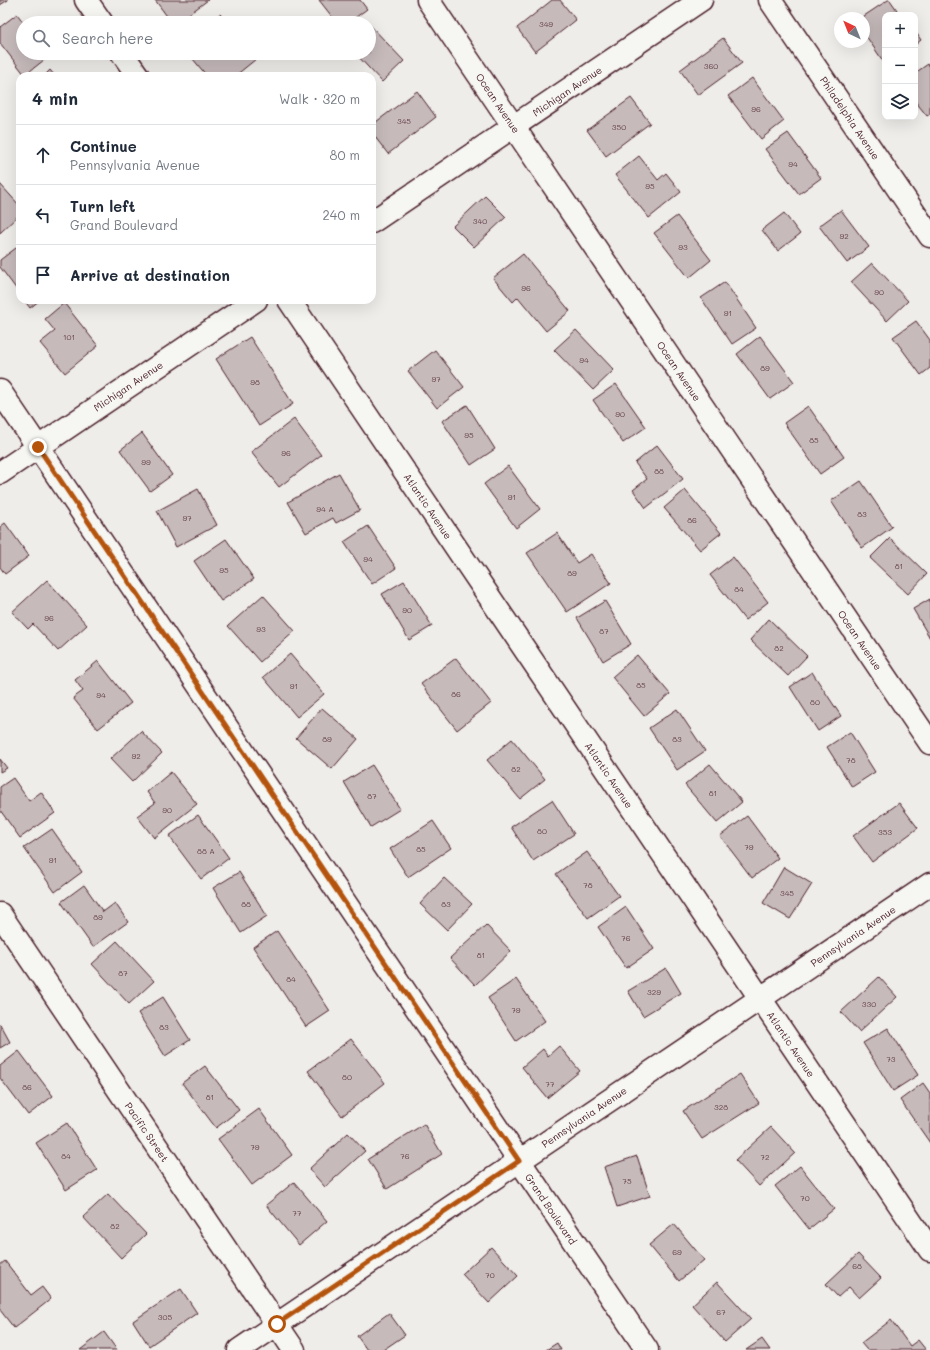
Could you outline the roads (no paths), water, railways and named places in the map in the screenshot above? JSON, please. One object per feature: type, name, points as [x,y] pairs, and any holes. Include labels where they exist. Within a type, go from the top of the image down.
[{"type":"street","points":[[86,0],[97,16]]},
{"type":"street","name":"Ocean Avenue","points":[[428,0],[930,743]]},
{"type":"street","name":"Michigan Avenue","points":[[376,219],[701,0]]},
{"type":"street","name":"Philadelphia Avenue","points":[[770,0],[930,236]]},
{"type":"street","points":[[127,60],[135,72]]},
{"type":"street","name":"Michigan Avenue","points":[[0,473],[250,304]]},
{"type":"street","name":"Atlantic Avenue","points":[[292,304],[930,1250]]},
{"type":"street","name":"Grand Boulevard","points":[[0,391],[647,1350]]},
{"type":"street","name":"Pennsylvania Avenue","points":[[238,1350],[930,884]]},
{"type":"street","name":"Pacific Street","points":[[0,914],[294,1350]]}]
